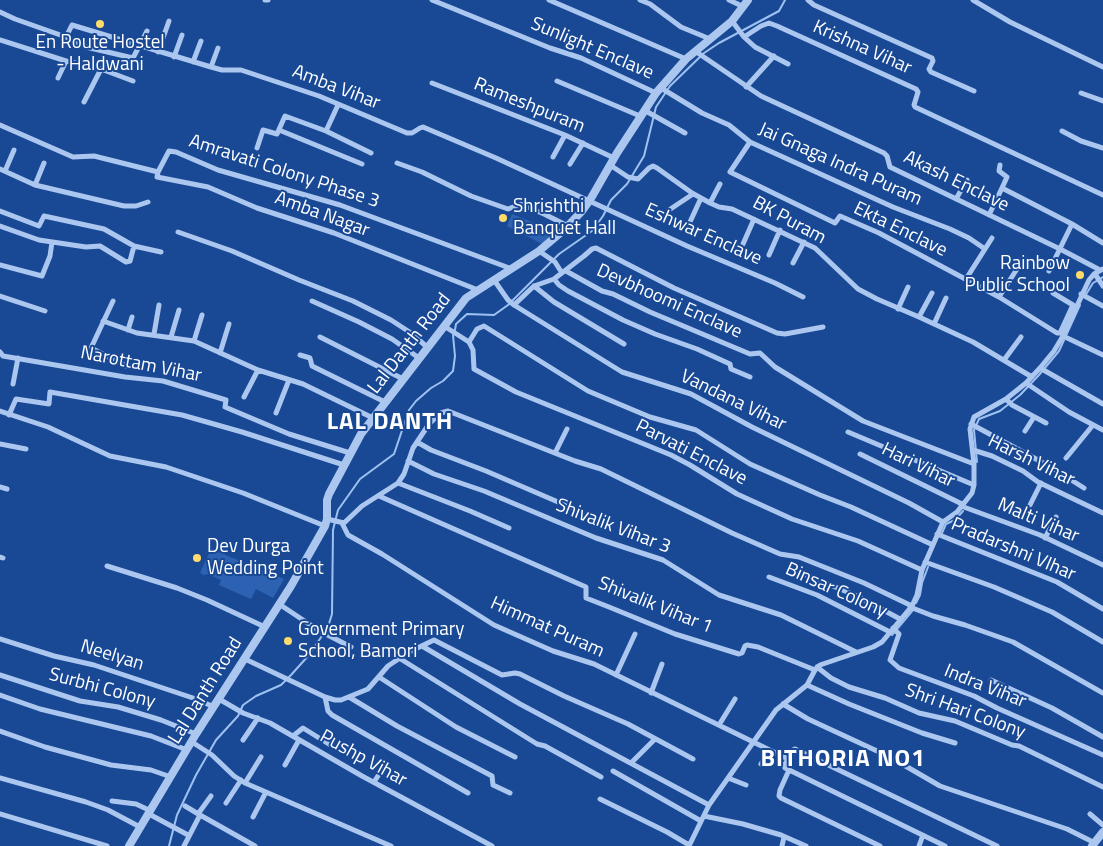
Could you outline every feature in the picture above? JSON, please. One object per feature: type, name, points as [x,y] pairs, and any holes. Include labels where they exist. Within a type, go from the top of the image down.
[{"type":"street","name":"Sunlight Enclave","points":[[432,0],[662,91]]},
{"type":"street","points":[[549,0],[686,59]]},
{"type":"street","points":[[640,0],[650,4],[681,27],[710,39]]},
{"type":"street","points":[[729,0],[746,4]]},
{"type":"street","points":[[808,0],[814,5],[932,58],[933,61],[929,69],[931,72],[974,91]]},
{"type":"street","points":[[973,0],[1010,22],[1103,67]]},
{"type":"street","name":"Lal Danth Road","points":[[129,846],[196,734],[265,627],[328,522],[327,498],[350,454],[373,418],[427,347],[447,328],[466,298],[539,251],[568,226],[590,200],[642,113],[662,91],[686,59],[699,55],[710,39],[732,21],[746,4]]},
{"type":"street","points":[[0,12],[14,19],[66,37],[86,47],[134,58],[147,31]]},
{"type":"street","points":[[158,52],[169,20]]},
{"type":"street","points":[[732,21],[743,36],[755,47],[788,64]]},
{"type":"street","name":"Krishna Vihar","points":[[743,36],[769,23],[776,26],[916,89],[918,92],[915,107],[1103,195]]},
{"type":"street","name":"Amba Vihar","points":[[66,37],[72,25],[222,70],[241,70],[319,96],[406,134],[423,127],[590,200]]},
{"type":"street","points":[[174,57],[182,35]]},
{"type":"street","points":[[0,40],[66,61],[101,69],[133,81]]},
{"type":"street","points":[[193,62],[201,41]]},
{"type":"street","points":[[211,67],[218,48]]},
{"type":"street","name":"Akash Enclave","points":[[699,55],[761,96],[884,153],[887,156],[890,167],[1060,249],[1099,274]]},
{"type":"street","points":[[746,87],[774,56]]},
{"type":"street","points":[[58,78],[66,61]]},
{"type":"street","points":[[84,102],[101,69]]},
{"type":"street","points":[[557,81],[654,116],[685,133]]},
{"type":"street","name":"Rameshpuram","points":[[432,83],[565,135],[583,143],[612,161]]},
{"type":"street","name":"Jai Gnaga Indra Puram","points":[[662,91],[702,113],[729,125],[750,142],[893,207],[950,229],[969,238],[985,249]]},
{"type":"street","points":[[1081,93],[1103,101]]},
{"type":"street","points":[[326,131],[338,105]]},
{"type":"street","points":[[257,148],[264,130],[277,134],[285,116],[326,131],[371,153]]},
{"type":"street","points":[[0,125],[73,157],[94,156],[158,172]]},
{"type":"street","points":[[279,130],[362,164]]},
{"type":"street","points":[[1062,131],[1081,141],[1103,148]]},
{"type":"street","points":[[553,157],[565,135]]},
{"type":"street","name":"Ekta Enclave","points":[[750,142],[730,172],[835,223],[840,216],[865,226],[999,297],[1042,325],[1103,355]]},
{"type":"street","points":[[570,164],[583,143]]},
{"type":"street","points":[[14,150],[2,170],[35,185],[124,206],[136,206],[148,202]]},
{"type":"street","name":"Amravati Colony Phase 3","points":[[158,172],[169,151],[176,152],[218,170],[340,205],[512,270]]},
{"type":"street","name":"BK Puram","points":[[612,161],[631,178],[638,180],[653,166],[693,194],[710,203],[718,207],[732,209],[804,242],[815,248],[858,288],[898,309],[920,317],[973,342],[1032,377]]},
{"type":"street","points":[[35,185],[44,163]]},
{"type":"street","points":[[397,163],[422,172],[471,196],[508,209],[521,204],[568,226]]},
{"type":"street","points":[[990,215],[1008,177],[999,171],[1000,165]]},
{"type":"street","name":"Amba Nagar","points":[[158,172],[157,176],[208,187],[257,208],[334,233],[478,290]]},
{"type":"street","points":[[956,199],[967,180]]},
{"type":"street","points":[[710,203],[720,184]]},
{"type":"street","points":[[1002,188],[1072,224],[1103,243]]},
{"type":"street","points":[[669,210],[693,194]]},
{"type":"street","points":[[690,222],[702,198]]},
{"type":"street","name":"Eshwar Enclave","points":[[590,200],[687,246],[775,283],[803,297]]},
{"type":"street","points":[[0,211],[39,226],[44,216],[104,229],[134,246],[161,252]]},
{"type":"street","points":[[743,244],[754,219]]},
{"type":"street","points":[[1050,271],[1072,224]]},
{"type":"street","points":[[0,226],[26,236],[52,242],[86,248],[100,246],[128,262],[133,253],[134,246]]},
{"type":"street","points":[[769,255],[780,230]]},
{"type":"street","points":[[178,232],[232,251],[353,301],[391,320],[411,333],[427,347]]},
{"type":"street","points":[[966,279],[992,238]]},
{"type":"street","points":[[0,265],[42,276],[50,256],[52,242]]},
{"type":"street","points":[[793,263],[804,242]]},
{"type":"street","points":[[512,303],[534,286],[554,279],[592,249],[596,248],[665,284],[777,333],[785,334],[823,327]]},
{"type":"street","points":[[539,251],[550,257],[564,272]]},
{"type":"street","points":[[999,297],[1024,258]]},
{"type":"street","name":"Devbhoomi Enclave","points":[[564,272],[602,291],[613,294],[650,312],[750,354],[760,353],[775,367],[856,417],[974,464]]},
{"type":"street","points":[[600,799],[667,832],[689,846],[709,805],[770,718],[783,704],[807,684],[816,669],[828,661],[877,645],[894,630],[900,619],[912,608],[917,595],[922,570],[943,522],[957,512],[972,493],[976,451],[974,417],[1009,402],[1029,385],[1032,377],[1042,369],[1064,336],[1089,280],[1099,274],[1103,286]]},
{"type":"street","points":[[554,279],[559,285],[623,320],[697,349],[730,364],[731,369],[750,377]]},
{"type":"street","name":"Vandana Vihar","points":[[494,280],[512,303],[622,372],[691,394],[752,427],[909,503],[943,522]]},
{"type":"street","points":[[534,286],[554,302],[624,344]]},
{"type":"street","points":[[898,309],[908,287]]},
{"type":"street","points":[[920,317],[932,293]]},
{"type":"street","points":[[1053,293],[1073,305]]},
{"type":"street","points":[[1064,336],[1078,294],[1084,293],[1103,306]]},
{"type":"street","points":[[0,296],[45,311]]},
{"type":"street","points":[[934,324],[946,298]]},
{"type":"street","points":[[113,301],[91,348],[126,366]]},
{"type":"street","points":[[312,302],[359,322],[392,339],[419,358]]},
{"type":"street","points":[[154,334],[159,305]]},
{"type":"street","points":[[171,337],[179,310]]},
{"type":"street","points":[[194,341],[202,315]]},
{"type":"street","points":[[128,330],[132,317]]},
{"type":"street","points":[[104,321],[141,334],[154,334],[194,341],[258,370],[304,384],[373,418]]},
{"type":"street","points":[[220,353],[229,324]]},
{"type":"street","points":[[447,328],[469,342],[478,329],[484,326],[588,391],[650,416],[696,430],[750,464],[851,507],[933,545]]},
{"type":"street","points":[[320,337],[403,379]]},
{"type":"street","points":[[1004,360],[1021,337]]},
{"type":"street","name":"Parvati Enclave","points":[[469,342],[473,350],[474,368],[516,392],[671,455],[737,494],[792,519],[858,541],[922,570]]},
{"type":"street","name":"Narottam Vihar","points":[[0,352],[3,356],[125,377],[163,381],[226,400],[224,407],[289,434],[350,454]]},
{"type":"street","points":[[300,355],[310,358],[312,366],[385,402]]},
{"type":"street","points":[[13,384],[18,358]]},
{"type":"street","points":[[1042,369],[1103,404]]},
{"type":"street","points":[[244,397],[258,370]]},
{"type":"street","points":[[276,413],[290,380]]},
{"type":"street","points":[[1029,385],[1069,412],[1103,430]]},
{"type":"street","points":[[9,415],[16,399],[49,404],[50,392],[182,415],[344,465]]},
{"type":"street","points":[[1009,402],[1046,423]]},
{"type":"street","points":[[0,411],[48,427],[106,455],[166,467],[328,522],[340,523],[362,506],[398,483],[402,478],[417,442],[429,424],[440,413],[446,411],[602,469],[780,554],[799,557],[854,579],[912,608],[1013,642],[1103,693]]},
{"type":"street","points":[[1025,431],[1034,417]]},
{"type":"street","points":[[1066,458],[1093,425]]},
{"type":"street","points":[[974,426],[1084,488]]},
{"type":"street","points":[[555,453],[567,429]]},
{"type":"street","points":[[848,432],[974,485]]},
{"type":"street","points":[[417,442],[431,450],[486,471],[579,511]]},
{"type":"street","points":[[0,444],[26,450]]},
{"type":"street","name":"Harsh Vihar","points":[[976,451],[1023,471],[1041,483],[1103,513]]},
{"type":"street","name":"Hari Vihar","points":[[860,454],[923,484],[961,505]]},
{"type":"street","name":"Shivalik Vihar 3","points":[[408,461],[434,474],[484,491],[588,535],[663,560],[719,595],[781,615],[856,652]]},
{"type":"street","points":[[398,483],[509,528]]},
{"type":"street","points":[[1030,505],[1041,483]]},
{"type":"street","points":[[0,487],[6,488]]},
{"type":"street","name":"Shivalik Vihar 1","points":[[379,496],[586,587],[586,598],[617,611],[676,634],[739,654],[742,653],[747,645],[758,647],[816,669]]},
{"type":"street","name":"Malti Vihar","points":[[961,505],[1045,538],[1103,565]]},
{"type":"street","points":[[1045,538],[1056,517]]},
{"type":"street","name":"Himmat Puram","points":[[340,523],[348,535],[382,554],[494,625],[554,651],[594,664],[788,759]]},
{"type":"street","name":"Pradarshni VIhar","points":[[938,534],[1057,582],[1103,609]]},
{"type":"street","points":[[925,562],[994,587],[1052,612],[1103,642]]},
{"type":"street","points":[[106,566],[177,588],[265,627]]},
{"type":"street","points":[[794,570],[857,596],[900,619]]},
{"type":"street","name":"Binsar Colony","points":[[769,577],[818,595],[894,630]]},
{"type":"street","points":[[279,604],[321,631],[351,647]]},
{"type":"street","name":"Indra Vihar","points":[[894,630],[899,634],[899,638],[890,658],[893,664],[899,668],[974,696],[1103,755]]},
{"type":"street","points":[[616,675],[635,634]]},
{"type":"street","name":"Neelyan","points":[[0,639],[54,656],[111,670],[214,707]]},
{"type":"street","points":[[245,659],[285,679],[335,700],[349,697],[368,689],[388,666],[399,658],[434,640],[502,676],[515,673],[520,674],[628,724],[693,759]]},
{"type":"street","points":[[422,646],[520,704],[709,805]]},
{"type":"street","points":[[399,658],[537,744],[545,746],[601,777]]},
{"type":"street","points":[[651,693],[662,664]]},
{"type":"street","name":"Shri Hari Colony","points":[[816,669],[849,687],[885,698],[919,713],[954,721],[1012,745],[1019,746],[1103,787]]},
{"type":"street","name":"Surbhi Colony","points":[[0,675],[80,701],[118,707],[144,714],[196,734]]},
{"type":"street","points":[[379,677],[456,727],[516,758]]},
{"type":"street","points":[[991,680],[1052,708],[1103,737]]},
{"type":"street","points":[[807,684],[849,704],[922,733],[955,743]]},
{"type":"street","points":[[0,695],[40,709],[151,736],[187,750]]},
{"type":"street","points":[[325,697],[328,711],[332,715],[468,792]]},
{"type":"street","points":[[349,697],[397,726],[492,776],[493,785],[510,793]]},
{"type":"street","name":"Pushp Vihar","points":[[219,698],[236,710],[258,718],[293,736],[492,846]]},
{"type":"street","points":[[719,725],[735,699]]},
{"type":"street","points":[[783,704],[831,730],[890,757],[940,786],[1067,829],[1094,845],[1103,832]]},
{"type":"street","points":[[243,740],[258,718]]},
{"type":"street","points":[[293,736],[303,728],[332,746]]},
{"type":"street","points":[[0,731],[45,747],[111,765],[151,770],[171,777]]},
{"type":"street","points":[[630,763],[655,739]]},
{"type":"street","points":[[286,765],[299,740]]},
{"type":"street","points":[[192,742],[212,755],[243,781],[390,846]]},
{"type":"street","points":[[945,846],[784,767],[793,750],[795,749],[997,846]]},
{"type":"street","points":[[761,764],[770,751]]},
{"type":"street","points":[[226,803],[261,757]]},
{"type":"street","points":[[374,782],[385,765]]},
{"type":"street","points":[[790,770],[780,790],[779,796],[781,798],[880,846]]},
{"type":"street","points":[[613,771],[703,818],[744,824],[806,846]]},
{"type":"street","points":[[0,778],[86,802],[108,810],[140,827]]},
{"type":"street","points":[[728,778],[746,785]]},
{"type":"street","points":[[253,817],[266,792]]},
{"type":"street","points":[[184,846],[188,835],[211,796]]},
{"type":"street","points":[[112,801],[136,804],[188,835]]},
{"type":"street","points":[[185,806],[256,846]]},
{"type":"street","points":[[0,814],[107,846]]},
{"type":"street","points":[[1090,814],[1103,825]]},
{"type":"street","points":[[919,846],[923,835]]},
{"type":"street","points":[[782,846],[784,837]]},
{"type":"shaded area","points":[[512,214],[537,224],[536,228],[552,236],[542,244],[507,226]]},
{"type":"shaded area","points":[[211,549],[284,579],[273,598],[256,589],[251,599],[219,585],[221,580],[208,574],[200,573]]},
{"type":"waterway","points":[[455,330],[456,324],[467,314],[494,315],[508,305],[559,254],[592,231],[603,216],[611,200],[627,184],[644,156],[656,107],[670,86],[704,53],[779,11],[785,0]]},
{"type":"waterway","points":[[1085,296],[1093,283],[1103,277]]},
{"type":"waterway","points":[[977,462],[974,430],[979,419],[1000,411],[1020,395],[1039,375],[1059,351],[1080,305]]},
{"type":"waterway","points":[[169,846],[177,815],[196,775],[216,740],[238,716],[243,705],[256,696],[281,685],[291,675],[309,655],[328,627],[332,614],[333,530],[338,510],[360,479],[394,454],[409,410],[416,401],[453,371],[455,356],[453,335]]},
{"type":"waterway","points":[[942,533],[946,524],[955,520],[963,511]]},
{"type":"waterway","points":[[916,603],[928,567]]},
{"type":"waterway","points":[[892,635],[913,610]]},
{"type":"place","name":"En Route Hostel - Haldwani","points":[[100,24]]},
{"type":"place","name":"Shrishthi Banquet Hall","points":[[503,218]]},
{"type":"place","name":"Rainbow Public School","points":[[1080,275]]},
{"type":"place","name":"Dev Durga Wedding Point","points":[[197,558]]},
{"type":"place","name":"Government Primary School, Bamori","points":[[288,641]]},
{"type":"district","name":"LAL DANTH","points":[[390,423]]},
{"type":"district","name":"BITHORIA NO1","points":[[843,760]]}]
